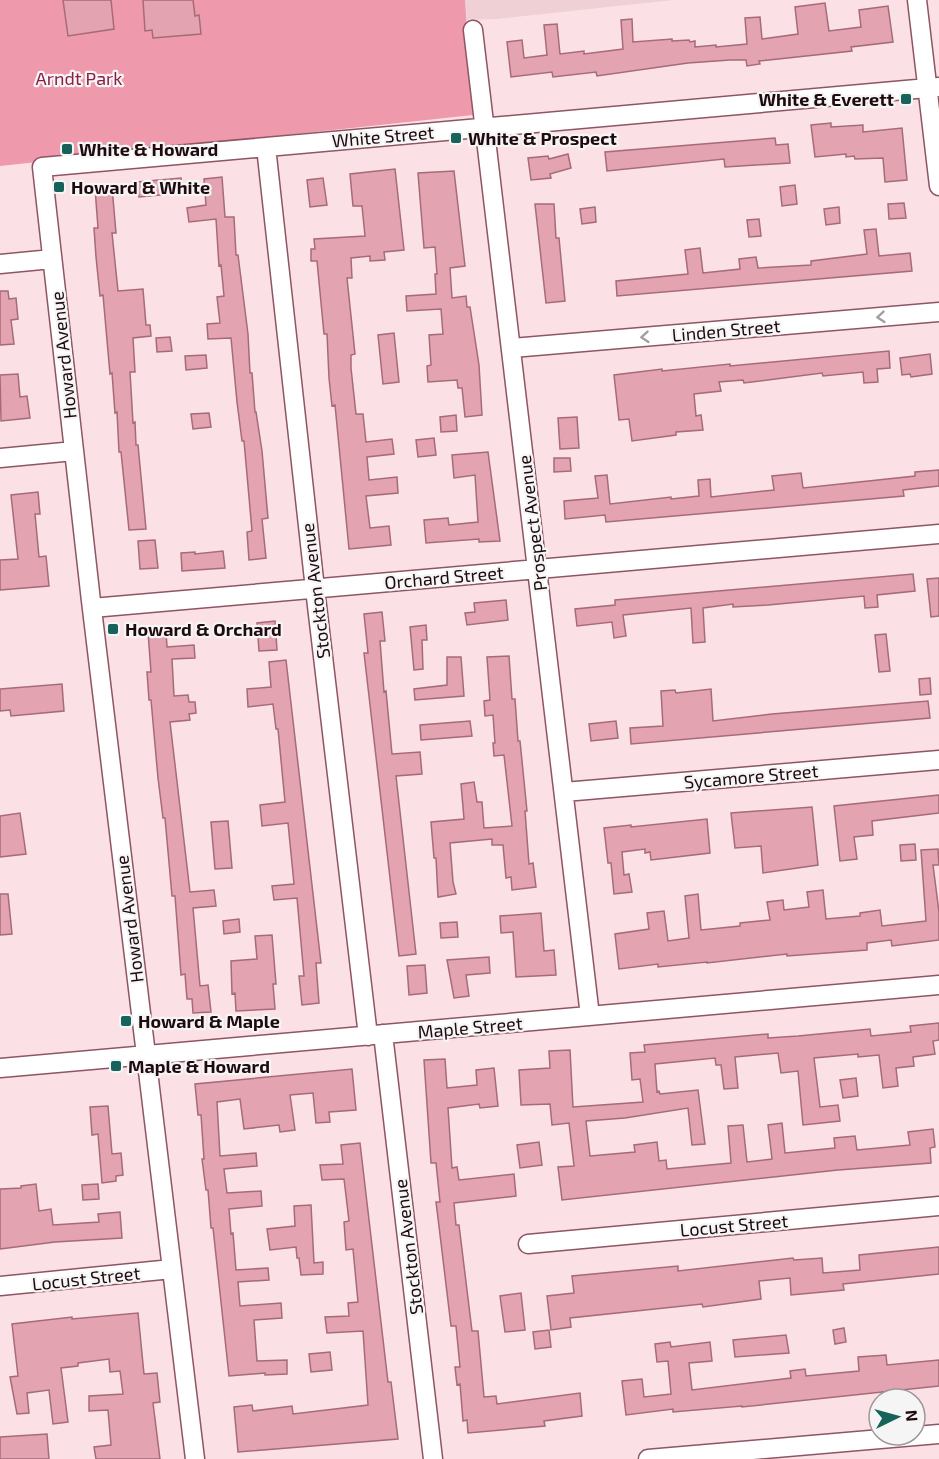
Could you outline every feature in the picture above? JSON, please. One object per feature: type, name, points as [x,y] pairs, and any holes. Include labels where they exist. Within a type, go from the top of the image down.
[{"type":"street","points":[[917,0],[933,87],[939,186]]},
{"type":"street","name":"Prospect Avenue","points":[[473,30],[590,1016]]},
{"type":"street","name":"White Street","points":[[42,167],[933,87]]},
{"type":"street","name":"Stockton Avenue","points":[[266,147],[315,589],[433,1459]]},
{"type":"street","name":"Howard Avenue","points":[[42,167],[92,608],[195,1459]]},
{"type":"street","points":[[0,264],[52,259]]},
{"type":"street","name":"Linden Street","points":[[512,348],[939,312]]},
{"type":"street","points":[[0,458],[74,450]]},
{"type":"street","name":"Orchard Street","points":[[92,608],[939,534]]},
{"type":"street","name":"Sycamore Street","points":[[564,792],[939,760]]},
{"type":"street","name":"Maple Street","points":[[0,1068],[939,985]]},
{"type":"street","name":"Locust Street","points":[[528,1244],[939,1206]]},
{"type":"street","name":"Locust Street","points":[[0,1286],[172,1269]]},
{"type":"street","points":[[648,1459],[939,1434]]},
{"type":"shaded area","points":[[465,0],[673,0],[496,19],[467,20]]},
{"type":"green space","name":"Arndt Park","points":[[0,0],[465,0],[473,115],[0,166]]},
{"type":"building","points":[[63,0],[111,0],[114,29],[68,36]]},
{"type":"building","points":[[143,0],[193,0],[195,16],[199,15],[201,34],[153,38],[152,30],[145,31]]},
{"type":"building","points":[[825,3],[829,31],[861,27],[859,10],[888,6],[893,42],[851,47],[852,51],[759,61],[760,64],[747,66],[746,60],[730,60],[688,63],[597,76],[596,72],[553,77],[552,72],[511,77],[507,42],[522,40],[524,58],[547,55],[544,25],[557,24],[560,54],[584,51],[584,54],[623,49],[621,20],[632,19],[633,42],[689,40],[690,42],[695,41],[695,47],[716,45],[716,47],[747,44],[745,18],[760,17],[762,39],[798,34],[795,7]]},
{"type":"building","points":[[831,123],[831,127],[863,125],[863,132],[902,128],[907,180],[885,182],[883,158],[855,159],[854,156],[846,157],[846,154],[815,157],[811,125]]},
{"type":"building","points":[[775,138],[776,145],[788,144],[790,163],[725,167],[724,159],[607,171],[605,152]]},
{"type":"building","points":[[568,154],[571,168],[550,174],[551,178],[531,180],[528,158],[548,156],[549,159]]},
{"type":"building","points":[[395,169],[404,250],[384,252],[385,260],[370,261],[370,256],[351,258],[352,278],[347,278],[355,354],[351,355],[351,368],[356,414],[363,414],[366,442],[392,439],[394,454],[367,457],[369,480],[397,477],[398,493],[366,496],[370,528],[389,526],[391,545],[349,549],[335,405],[332,406],[329,378],[327,334],[324,334],[317,261],[311,261],[311,249],[315,249],[314,239],[365,236],[362,206],[353,206],[350,174]]},
{"type":"building","points":[[454,171],[465,266],[450,268],[452,298],[466,296],[467,307],[470,307],[479,365],[482,415],[465,417],[462,388],[458,388],[457,380],[428,382],[427,366],[431,365],[429,335],[443,334],[441,309],[407,311],[406,296],[436,294],[435,247],[424,248],[418,173]]},
{"type":"building","points":[[222,177],[225,217],[234,217],[236,255],[238,255],[248,334],[250,373],[252,373],[255,412],[262,451],[268,518],[262,519],[266,558],[249,560],[247,532],[252,531],[231,338],[208,339],[207,324],[220,323],[217,297],[224,296],[221,265],[219,266],[216,219],[189,222],[187,208],[206,205],[204,179]]},
{"type":"building","points":[[181,178],[182,193],[139,197],[137,182]]},
{"type":"building","points":[[323,178],[327,205],[310,207],[307,180]]},
{"type":"building","points":[[795,185],[797,204],[782,206],[780,187]]},
{"type":"building","points":[[112,187],[116,233],[112,233],[118,291],[143,289],[146,325],[150,325],[151,336],[133,338],[135,372],[130,372],[133,423],[135,422],[136,445],[138,445],[146,529],[129,530],[103,295],[100,296],[96,257],[94,228],[98,228],[95,188]]},
{"type":"building","points":[[904,203],[906,218],[889,219],[888,204]]},
{"type":"building","points":[[535,204],[554,204],[556,238],[559,238],[565,301],[546,303]]},
{"type":"building","points":[[595,207],[596,222],[582,224],[580,209]]},
{"type":"building","points":[[839,207],[840,223],[826,225],[824,209]]},
{"type":"building","points":[[759,219],[761,236],[749,237],[747,220]]},
{"type":"building","points":[[876,229],[879,256],[910,253],[912,271],[617,296],[616,281],[688,274],[685,250],[700,248],[703,273],[740,269],[739,259],[756,257],[758,268],[811,265],[811,261],[867,254],[864,230]]},
{"type":"building","points":[[0,291],[8,291],[9,299],[16,298],[18,319],[11,320],[14,344],[0,345]]},
{"type":"building","points":[[394,333],[399,382],[383,384],[378,335]]},
{"type":"building","points":[[170,337],[172,351],[157,352],[156,338]]},
{"type":"building","points":[[889,351],[890,368],[877,369],[878,382],[864,383],[863,372],[823,376],[822,373],[744,383],[743,380],[719,382],[721,391],[694,394],[696,416],[701,415],[703,430],[676,432],[676,435],[632,441],[629,419],[619,420],[614,375],[662,369],[662,371],[730,364],[730,366]]},
{"type":"building","points":[[930,354],[932,374],[911,377],[910,374],[902,375],[900,358]]},
{"type":"building","points":[[206,355],[207,368],[186,370],[185,356]]},
{"type":"building","points":[[18,374],[20,397],[27,396],[30,418],[1,421],[0,375]]},
{"type":"building","points":[[209,413],[211,427],[193,429],[191,414]]},
{"type":"building","points":[[456,415],[457,431],[441,432],[440,417]]},
{"type":"building","points":[[577,417],[579,448],[560,449],[558,418]]},
{"type":"building","points":[[434,438],[436,455],[418,457],[416,440]]},
{"type":"building","points":[[488,452],[500,541],[479,542],[479,539],[426,543],[424,520],[448,518],[449,525],[478,522],[475,475],[454,478],[452,455]]},
{"type":"building","points":[[554,458],[570,458],[571,471],[554,472]]},
{"type":"building","points":[[939,470],[939,486],[903,490],[904,496],[606,522],[605,515],[565,519],[564,501],[598,498],[595,476],[607,475],[610,504],[699,496],[698,480],[710,479],[711,497],[774,490],[772,476],[801,473],[803,488],[915,476],[915,472]]},
{"type":"building","points":[[38,492],[40,514],[35,514],[39,557],[46,556],[49,586],[0,590],[0,560],[18,559],[11,495]]},
{"type":"building","points":[[155,540],[158,568],[140,569],[138,541]]},
{"type":"building","points":[[223,551],[225,568],[182,571],[181,553]]},
{"type":"building","points":[[913,574],[915,591],[877,595],[878,607],[865,608],[864,596],[768,605],[733,607],[733,604],[703,608],[705,642],[693,643],[691,608],[623,615],[626,636],[614,638],[612,622],[577,626],[575,609],[615,605],[615,600]]},
{"type":"building","points":[[939,578],[939,616],[931,617],[927,579]]},
{"type":"building","points":[[506,600],[508,620],[467,625],[465,613],[475,612],[474,603]]},
{"type":"building","points":[[382,612],[385,641],[380,641],[392,754],[420,752],[422,774],[396,776],[416,954],[399,956],[364,653],[368,653],[364,614]]},
{"type":"building","points":[[275,621],[277,650],[259,651],[257,623]]},
{"type":"building","points":[[426,625],[427,640],[422,640],[423,669],[414,670],[410,627]]},
{"type":"building","points":[[166,631],[167,647],[194,645],[195,658],[172,659],[174,696],[188,695],[189,702],[195,702],[196,713],[189,714],[190,720],[170,722],[190,892],[214,890],[216,906],[193,908],[200,986],[208,985],[211,1012],[193,1013],[192,999],[187,999],[185,974],[181,975],[175,896],[172,896],[147,672],[151,672],[148,632]]},
{"type":"building","points":[[886,634],[890,671],[879,672],[875,635]]},
{"type":"building","points":[[509,656],[512,699],[515,699],[527,811],[525,811],[529,864],[533,863],[536,887],[512,890],[511,877],[506,878],[503,845],[492,845],[492,839],[450,843],[456,894],[438,897],[431,822],[464,819],[461,784],[474,782],[477,802],[482,802],[484,828],[512,826],[504,755],[494,756],[493,715],[485,716],[484,701],[490,700],[487,657]]},
{"type":"building","points":[[447,657],[461,657],[464,696],[415,700],[414,689],[447,685]]},
{"type":"building","points":[[286,660],[321,963],[316,963],[319,1003],[302,1005],[299,976],[304,976],[297,898],[274,900],[272,886],[294,884],[288,823],[262,826],[260,805],[285,802],[278,729],[276,729],[273,704],[248,707],[247,689],[271,687],[269,662]]},
{"type":"building","points":[[930,678],[931,694],[920,695],[919,679]]},
{"type":"building","points":[[62,684],[64,711],[11,716],[10,710],[0,711],[0,689]]},
{"type":"building","points":[[711,689],[713,721],[928,701],[930,718],[631,744],[630,728],[663,726],[661,691],[675,690],[676,693]]},
{"type":"building","points":[[470,721],[472,736],[421,740],[420,725]]},
{"type":"building","points":[[616,721],[618,738],[591,741],[589,724]]},
{"type":"building","points":[[939,795],[939,813],[872,821],[873,835],[854,837],[857,859],[840,861],[834,806]]},
{"type":"building","points":[[812,807],[818,865],[763,873],[761,846],[735,848],[731,813]]},
{"type":"building","points":[[20,813],[26,854],[0,857],[0,816]]},
{"type":"building","points":[[707,819],[710,853],[651,860],[650,852],[645,853],[645,849],[622,852],[624,875],[629,874],[632,892],[614,894],[604,828]]},
{"type":"building","points":[[228,821],[232,868],[215,869],[211,822]]},
{"type":"building","points":[[915,844],[916,860],[901,861],[900,845]]},
{"type":"building","points":[[938,849],[939,865],[933,865],[939,912],[939,940],[892,946],[891,940],[867,943],[867,950],[787,956],[787,954],[707,963],[658,967],[658,964],[619,969],[615,934],[649,929],[647,913],[664,911],[668,941],[689,938],[685,896],[698,894],[701,930],[770,920],[767,902],[783,900],[784,910],[809,907],[807,892],[823,890],[826,919],[860,916],[860,913],[880,910],[882,926],[926,921],[921,850]]},
{"type":"building","points":[[0,894],[8,894],[12,934],[0,935]]},
{"type":"building","points":[[541,913],[544,951],[554,950],[556,975],[516,977],[513,932],[501,933],[500,916]]},
{"type":"building","points":[[239,919],[240,932],[224,934],[223,921]]},
{"type":"building","points":[[457,922],[458,937],[441,938],[440,923]]},
{"type":"building","points":[[272,935],[276,984],[273,984],[275,1009],[236,1011],[235,993],[232,994],[231,961],[257,959],[255,936]]},
{"type":"building","points":[[489,957],[490,973],[466,975],[469,996],[454,998],[447,960]]},
{"type":"building","points":[[425,965],[427,993],[409,995],[407,966]]},
{"type":"building","points":[[939,1023],[939,1040],[933,1041],[935,1054],[913,1057],[914,1066],[896,1068],[898,1086],[883,1088],[879,1055],[858,1057],[858,1054],[814,1058],[820,1107],[838,1105],[840,1121],[803,1125],[798,1071],[781,1073],[778,1053],[735,1057],[738,1088],[724,1089],[721,1065],[716,1065],[715,1058],[655,1064],[657,1092],[659,1091],[660,1094],[698,1090],[705,1144],[692,1145],[688,1108],[625,1118],[586,1121],[590,1156],[635,1152],[634,1145],[657,1142],[659,1161],[666,1160],[667,1169],[731,1163],[728,1126],[743,1125],[747,1162],[772,1159],[768,1125],[782,1123],[785,1153],[835,1148],[834,1138],[855,1136],[857,1150],[910,1145],[908,1132],[933,1129],[935,1147],[930,1148],[931,1163],[838,1170],[562,1200],[558,1167],[574,1166],[569,1123],[552,1125],[550,1104],[521,1105],[519,1070],[550,1068],[549,1051],[570,1050],[573,1107],[643,1102],[640,1079],[632,1080],[630,1053],[645,1052],[644,1045],[768,1034],[768,1038],[870,1029],[871,1036],[911,1032],[910,1026]]},
{"type":"building","points":[[445,1059],[447,1088],[477,1085],[476,1070],[494,1068],[498,1106],[480,1108],[479,1104],[448,1108],[452,1168],[457,1167],[459,1180],[514,1174],[516,1196],[454,1203],[456,1225],[459,1225],[472,1331],[478,1331],[484,1397],[496,1396],[497,1404],[580,1393],[582,1416],[544,1421],[545,1426],[468,1433],[467,1420],[463,1421],[460,1384],[457,1385],[455,1367],[460,1367],[456,1326],[451,1326],[436,1202],[440,1202],[436,1163],[431,1163],[424,1060]]},
{"type":"building","points":[[352,1069],[356,1110],[329,1112],[330,1122],[316,1123],[313,1093],[290,1095],[295,1130],[280,1132],[279,1125],[244,1129],[240,1099],[217,1102],[220,1156],[256,1153],[257,1166],[224,1169],[227,1193],[261,1191],[262,1206],[229,1209],[236,1270],[268,1268],[269,1280],[238,1282],[240,1306],[281,1303],[282,1318],[254,1320],[257,1361],[287,1360],[287,1374],[229,1376],[213,1228],[211,1228],[208,1190],[206,1190],[202,1159],[204,1159],[201,1115],[198,1115],[195,1084]]},
{"type":"building","points":[[856,1078],[858,1096],[843,1098],[840,1080]]},
{"type":"building","points":[[108,1106],[112,1154],[121,1153],[123,1175],[116,1176],[116,1181],[102,1183],[98,1134],[92,1135],[90,1107]]},
{"type":"building","points":[[539,1142],[542,1165],[520,1168],[517,1145]]},
{"type":"building","points":[[360,1143],[388,1382],[391,1382],[398,1439],[238,1452],[234,1407],[252,1405],[253,1411],[292,1406],[293,1414],[368,1405],[363,1331],[327,1333],[325,1317],[349,1316],[348,1303],[358,1302],[353,1249],[346,1250],[344,1222],[349,1221],[344,1179],[322,1180],[320,1165],[343,1164],[341,1145]]},
{"type":"building","points":[[36,1184],[39,1211],[51,1209],[53,1225],[99,1222],[98,1214],[120,1212],[122,1238],[55,1242],[0,1249],[0,1189],[21,1188],[21,1186]]},
{"type":"building","points":[[98,1184],[99,1199],[83,1200],[82,1185]]},
{"type":"building","points":[[311,1205],[314,1263],[323,1262],[323,1274],[301,1275],[296,1247],[270,1250],[267,1229],[295,1226],[294,1206]]},
{"type":"building","points":[[939,1247],[939,1274],[843,1284],[844,1290],[791,1295],[790,1278],[759,1281],[761,1299],[703,1307],[702,1304],[570,1318],[571,1327],[551,1330],[547,1296],[574,1293],[572,1276],[678,1266],[678,1271],[793,1258],[794,1260],[822,1258],[823,1273],[860,1270],[859,1255]]},
{"type":"building","points":[[521,1293],[525,1330],[505,1332],[500,1296]]},
{"type":"building","points":[[138,1313],[144,1374],[157,1373],[160,1402],[153,1403],[160,1459],[96,1459],[94,1447],[111,1445],[108,1410],[89,1411],[89,1396],[123,1394],[120,1371],[110,1372],[109,1359],[61,1368],[68,1422],[53,1424],[49,1390],[27,1393],[29,1413],[17,1414],[10,1377],[18,1376],[12,1324]]},
{"type":"building","points":[[844,1328],[846,1342],[835,1344],[833,1330]]},
{"type":"building","points":[[549,1330],[551,1347],[535,1349],[533,1332]]},
{"type":"building","points":[[786,1335],[789,1353],[735,1357],[733,1340]]},
{"type":"building","points":[[670,1342],[671,1347],[710,1342],[712,1361],[689,1363],[692,1390],[791,1378],[790,1371],[805,1369],[806,1376],[859,1371],[858,1357],[886,1355],[887,1365],[939,1360],[939,1386],[867,1387],[867,1394],[742,1407],[673,1412],[673,1409],[626,1415],[622,1381],[642,1379],[644,1397],[671,1394],[668,1361],[657,1362],[655,1344]]},
{"type":"building","points":[[330,1352],[332,1370],[311,1372],[309,1354]]},
{"type":"building","points":[[47,1434],[49,1459],[0,1459],[0,1437]]},
{"type":"place","name":"White & Everett","points":[[906,99]]},
{"type":"place","name":"White & Prospect","points":[[456,138]]},
{"type":"place","name":"White & Howard","points":[[67,149]]},
{"type":"place","name":"Howard & White","points":[[59,187]]},
{"type":"place","name":"Howard & Orchard","points":[[113,629]]},
{"type":"place","name":"Howard & Maple","points":[[126,1021]]},
{"type":"place","name":"Maple & Howard","points":[[116,1066]]}]
